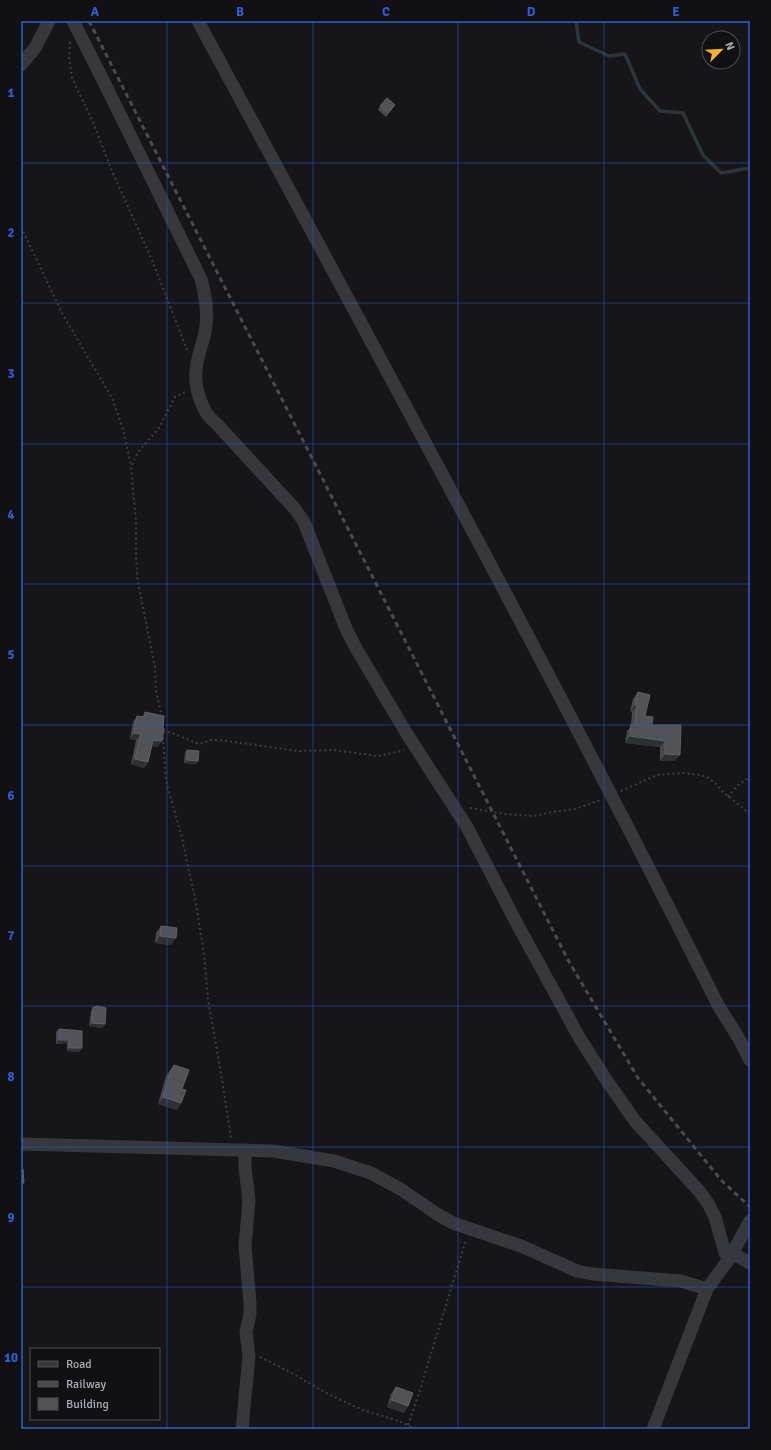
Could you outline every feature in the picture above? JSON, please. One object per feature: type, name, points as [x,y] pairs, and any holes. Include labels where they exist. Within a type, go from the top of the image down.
[{"type":"street","points":[[21,65],[35,48],[49,21]]},
{"type":"street","points":[[73,21],[200,279],[207,300],[206,325],[195,370],[197,386],[206,414],[295,509],[304,522],[347,631],[414,744],[479,847],[516,922],[579,1037],[635,1121],[700,1192],[709,1205],[725,1253],[750,1263]]},
{"type":"street","points":[[198,21],[485,552],[612,795],[718,1005],[750,1060]]},
{"type":"street","points":[[21,1144],[273,1150],[301,1154],[354,1166],[371,1173],[402,1190],[437,1214],[470,1229],[521,1246],[577,1271],[592,1274],[681,1281],[707,1289]]},
{"type":"street","points":[[239,1150],[245,1168],[249,1192],[249,1210],[245,1238],[250,1303],[250,1314],[246,1332],[249,1350],[247,1390],[242,1429]]},
{"type":"street","points":[[653,1429],[707,1289],[730,1256],[750,1221]]},
{"type":"path","points":[[70,39],[69,58],[72,78],[93,122],[112,171],[152,260],[195,370]]},
{"type":"path","points":[[21,227],[51,293],[112,398],[123,429],[131,467],[136,521],[138,583],[155,667],[156,691],[162,721]]},
{"type":"path","points":[[131,467],[138,452],[159,428],[175,397],[197,386]]},
{"type":"path","points":[[162,726],[166,782],[195,898],[204,954],[208,1000],[221,1073],[239,1150]]},
{"type":"path","points":[[163,731],[199,744],[212,740],[219,740],[298,751],[334,750],[378,756],[393,753],[414,744]]},
{"type":"path","points":[[453,805],[493,812],[534,816],[575,809],[612,795],[656,775],[684,773],[700,775],[707,778],[715,783],[728,797],[750,814]]},
{"type":"path","points":[[728,797],[737,786],[750,777]]},
{"type":"path","points":[[408,1425],[470,1229]]},
{"type":"path","points":[[249,1350],[330,1395],[363,1410],[416,1429]]},
{"type":"building","points":[[387,98],[395,105],[388,113],[380,106]]},
{"type":"building","points":[[638,692],[650,695],[645,716],[653,717],[652,725],[681,725],[680,755],[665,754],[665,741],[630,736],[631,724],[635,725],[637,706],[635,705]]},
{"type":"building","points":[[145,712],[164,716],[162,741],[153,740],[148,762],[135,759],[141,734],[134,733],[137,716],[144,717]]},
{"type":"building","points":[[187,750],[199,751],[198,761],[187,760]]},
{"type":"building","points":[[161,926],[177,928],[176,938],[160,936]]},
{"type":"building","points":[[96,1006],[106,1008],[105,1024],[92,1023],[93,1007],[95,1008]]},
{"type":"building","points":[[59,1029],[82,1031],[82,1048],[69,1048],[69,1040],[59,1040]]},
{"type":"building","points":[[174,1065],[189,1070],[182,1089],[186,1090],[181,1103],[163,1097],[171,1070]]},
{"type":"building","points":[[21,1169],[23,1169],[24,1183],[21,1183]]},
{"type":"building","points":[[396,1387],[413,1393],[408,1406],[392,1400]]},
{"type":"waterway","points":[[576,21],[579,42],[609,56],[625,54],[640,89],[660,111],[683,113],[703,155],[721,173],[750,168]]},
{"type":"railway","points":[[89,21],[568,960],[638,1078],[721,1180],[750,1207]]}]
